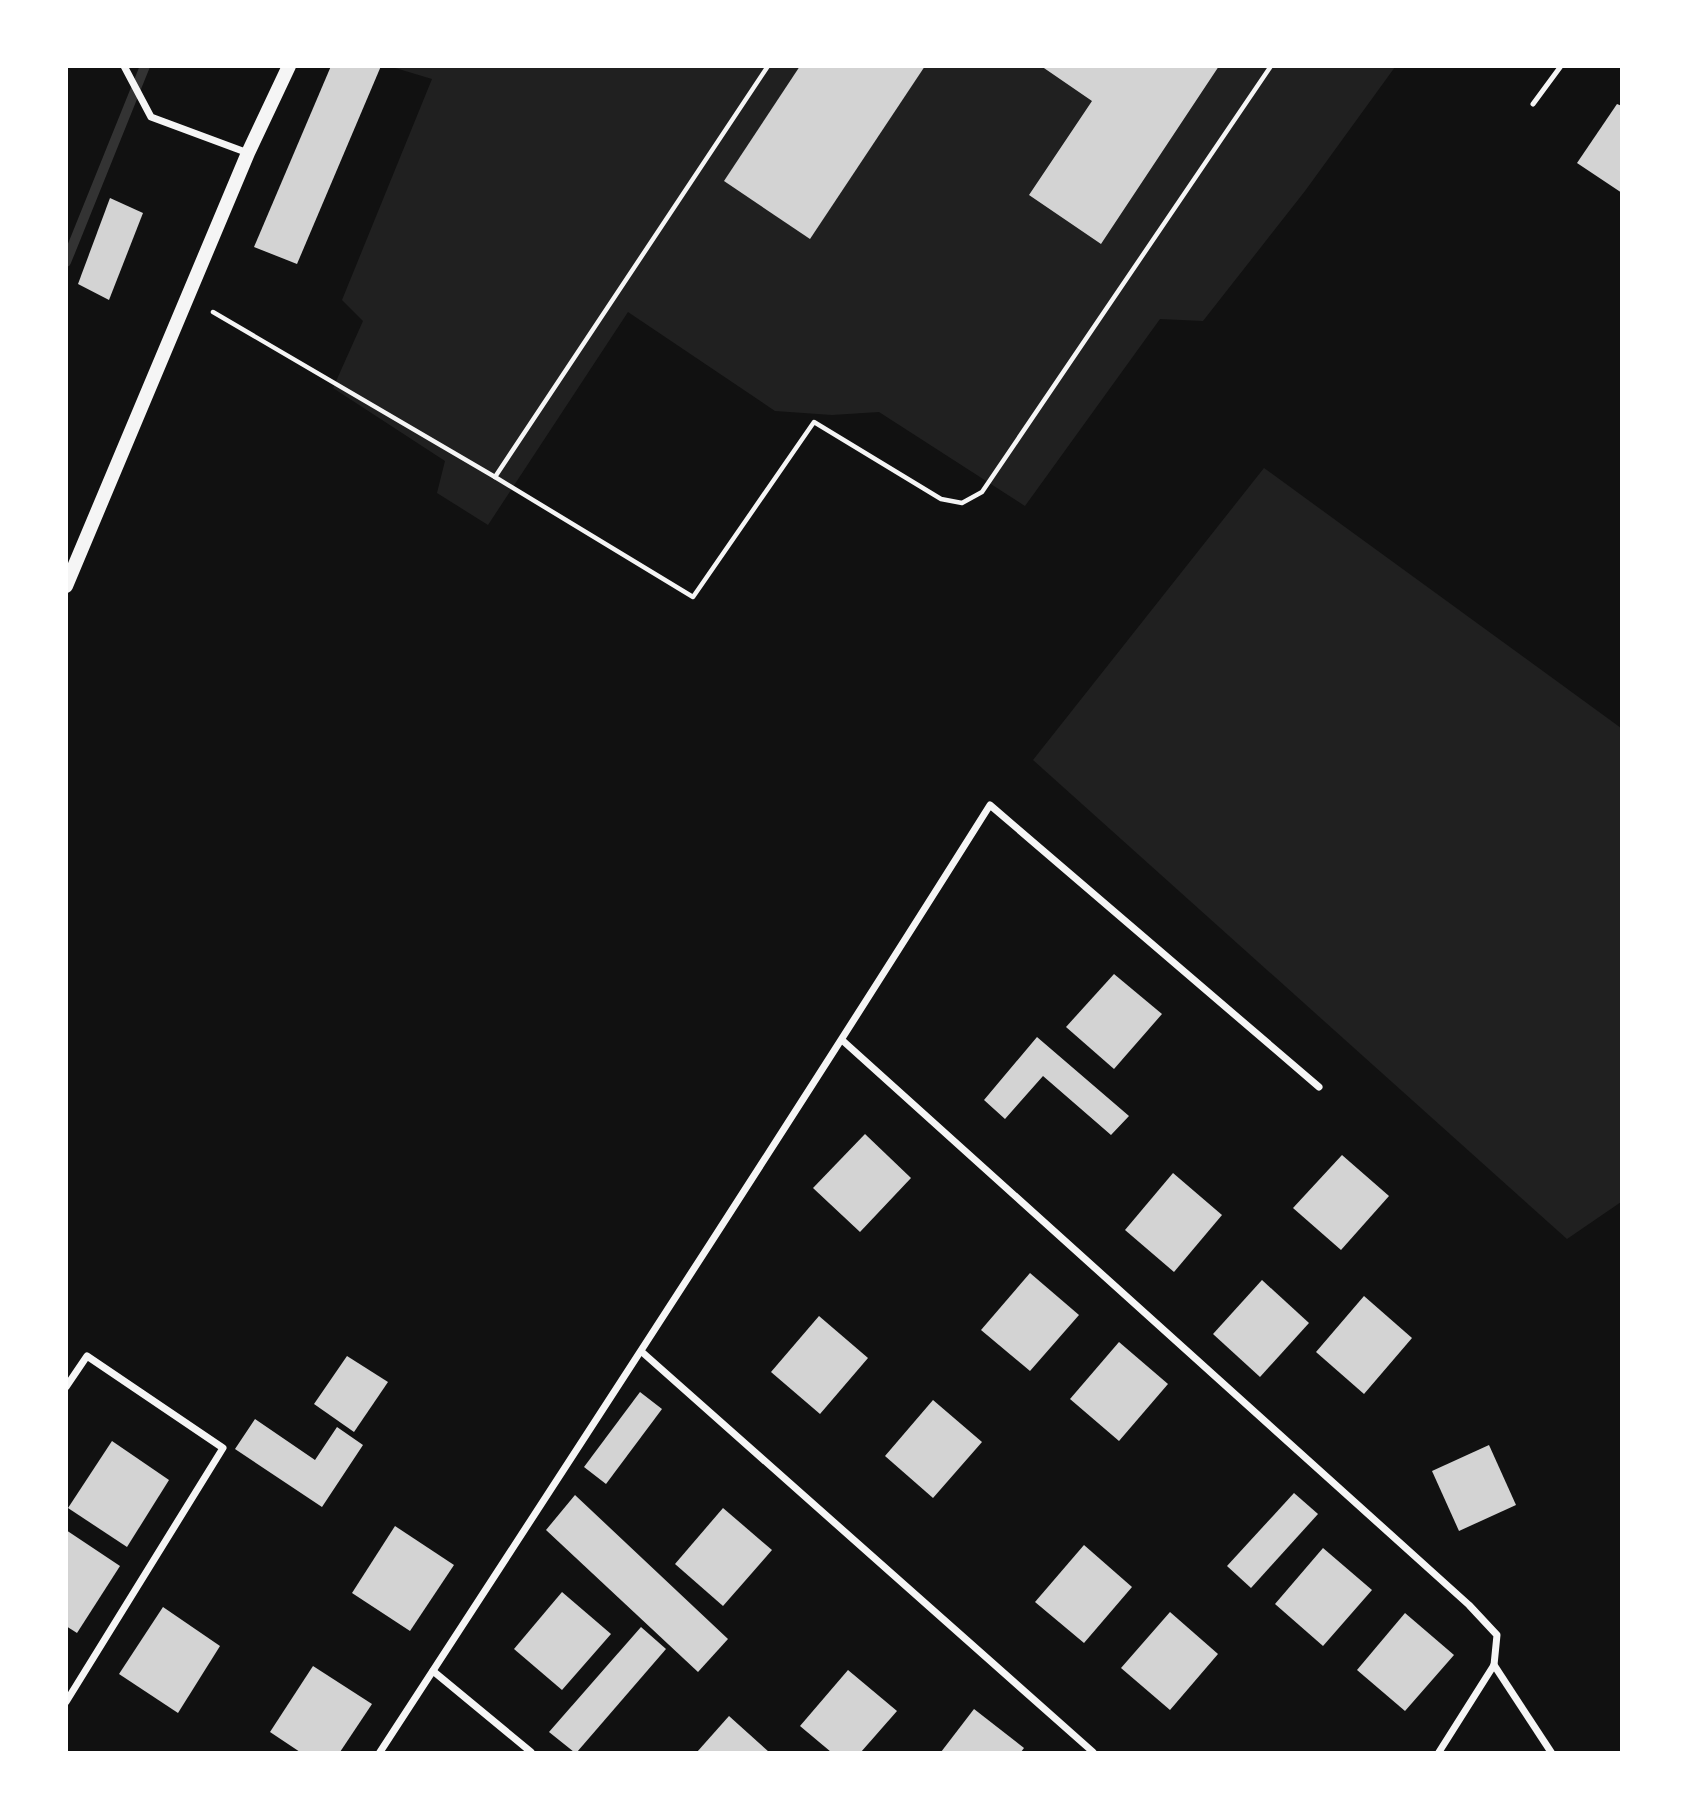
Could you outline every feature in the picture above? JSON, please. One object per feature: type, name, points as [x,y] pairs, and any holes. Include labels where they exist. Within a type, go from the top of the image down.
[{"type":"main road","points":[[66,586],[248,153],[289,66]]},
{"type":"street","points":[[124,66],[152,117],[248,153]]},
{"type":"street","points":[[380,1752],[642,1352],[990,805],[1319,1087]]},
{"type":"street","points":[[842,1040],[1469,1605],[1497,1635],[1494,1664],[1439,1752]]},
{"type":"street","points":[[642,1352],[1093,1752]]},
{"type":"street","points":[[66,1387],[86,1356],[223,1448],[66,1702]]},
{"type":"street","points":[[1494,1664],[1550,1752]]},
{"type":"street","points":[[433,1671],[531,1752]]},
{"type":"lane","points":[[1533,104],[1562,66]]},
{"type":"path","points":[[495,477],[768,66]]},
{"type":"path","points":[[212,312],[694,597],[814,422],[941,499],[962,503],[982,492],[1271,66]]},
{"type":"shaded area","points":[[392,67],[1395,67],[1305,191],[1203,321],[1160,319],[1025,506],[879,412],[832,415],[775,411],[628,312],[488,525],[437,493],[445,461],[333,388],[363,321],[342,300],[432,79]]},
{"type":"shaded area","points":[[1264,468],[1621,728],[1621,1202],[1567,1239],[1033,760]]},
{"type":"building","points":[[331,66],[381,66],[297,264],[254,247]]},
{"type":"building","points":[[800,66],[925,66],[810,239],[724,181]]},
{"type":"building","points":[[1041,66],[1219,66],[1101,244],[1029,195],[1092,101]]},
{"type":"building","points":[[1617,104],[1622,106],[1622,193],[1577,163]]},
{"type":"building","points":[[110,198],[143,213],[109,300],[78,284]]},
{"type":"building","points":[[1114,974],[1162,1014],[1114,1069],[1066,1027]]},
{"type":"building","points":[[1037,1037],[1129,1116],[1111,1135],[1043,1076],[1005,1119],[984,1100]]},
{"type":"building","points":[[865,1134],[911,1178],[860,1232],[813,1188]]},
{"type":"building","points":[[1342,1155],[1389,1196],[1341,1250],[1293,1208]]},
{"type":"building","points":[[1173,1173],[1222,1215],[1174,1272],[1125,1230]]},
{"type":"building","points":[[1030,1273],[1079,1315],[1030,1371],[981,1330]]},
{"type":"building","points":[[1262,1280],[1309,1323],[1260,1377],[1213,1334]]},
{"type":"building","points":[[1364,1296],[1412,1338],[1364,1394],[1316,1352]]},
{"type":"building","points":[[819,1316],[868,1358],[820,1414],[771,1372]]},
{"type":"building","points":[[1119,1342],[1168,1384],[1119,1441],[1070,1399]]},
{"type":"building","points":[[347,1356],[388,1382],[354,1432],[314,1404]]},
{"type":"building","points":[[640,1392],[662,1409],[606,1484],[584,1467]]},
{"type":"building","points":[[933,1400],[982,1442],[933,1498],[885,1456]]},
{"type":"building","points":[[255,1419],[315,1460],[337,1427],[363,1445],[322,1507],[235,1449]]},
{"type":"building","points":[[112,1441],[169,1480],[127,1547],[68,1508]]},
{"type":"building","points":[[1489,1445],[1516,1505],[1459,1531],[1432,1471]]},
{"type":"building","points":[[1294,1493],[1318,1514],[1251,1588],[1227,1566]]},
{"type":"building","points":[[575,1495],[728,1639],[698,1672],[546,1530]]},
{"type":"building","points":[[723,1508],[772,1550],[723,1606],[675,1564]]},
{"type":"building","points":[[395,1526],[454,1565],[410,1631],[352,1593]]},
{"type":"building","points":[[66,1530],[120,1566],[77,1633],[66,1626]]},
{"type":"building","points":[[1084,1545],[1132,1587],[1084,1643],[1035,1602]]},
{"type":"building","points":[[1323,1548],[1372,1590],[1323,1646],[1275,1604]]},
{"type":"building","points":[[562,1592],[611,1634],[562,1690],[514,1649]]},
{"type":"building","points":[[163,1607],[220,1646],[178,1713],[119,1674]]},
{"type":"building","points":[[1170,1612],[1218,1654],[1170,1710],[1121,1668]]},
{"type":"building","points":[[1405,1613],[1454,1655],[1405,1711],[1357,1670]]},
{"type":"building","points":[[641,1627],[666,1649],[577,1752],[574,1752],[549,1732]]},
{"type":"building","points":[[313,1666],[372,1704],[340,1752],[300,1752],[270,1732]]},
{"type":"building","points":[[848,1670],[897,1711],[861,1752],[831,1752],[800,1726]]},
{"type":"building","points":[[974,1709],[1024,1748],[1021,1752],[941,1752]]},
{"type":"building","points":[[729,1716],[769,1752],[697,1752]]},
{"type":"waterway","points":[[66,262],[145,66]]}]
